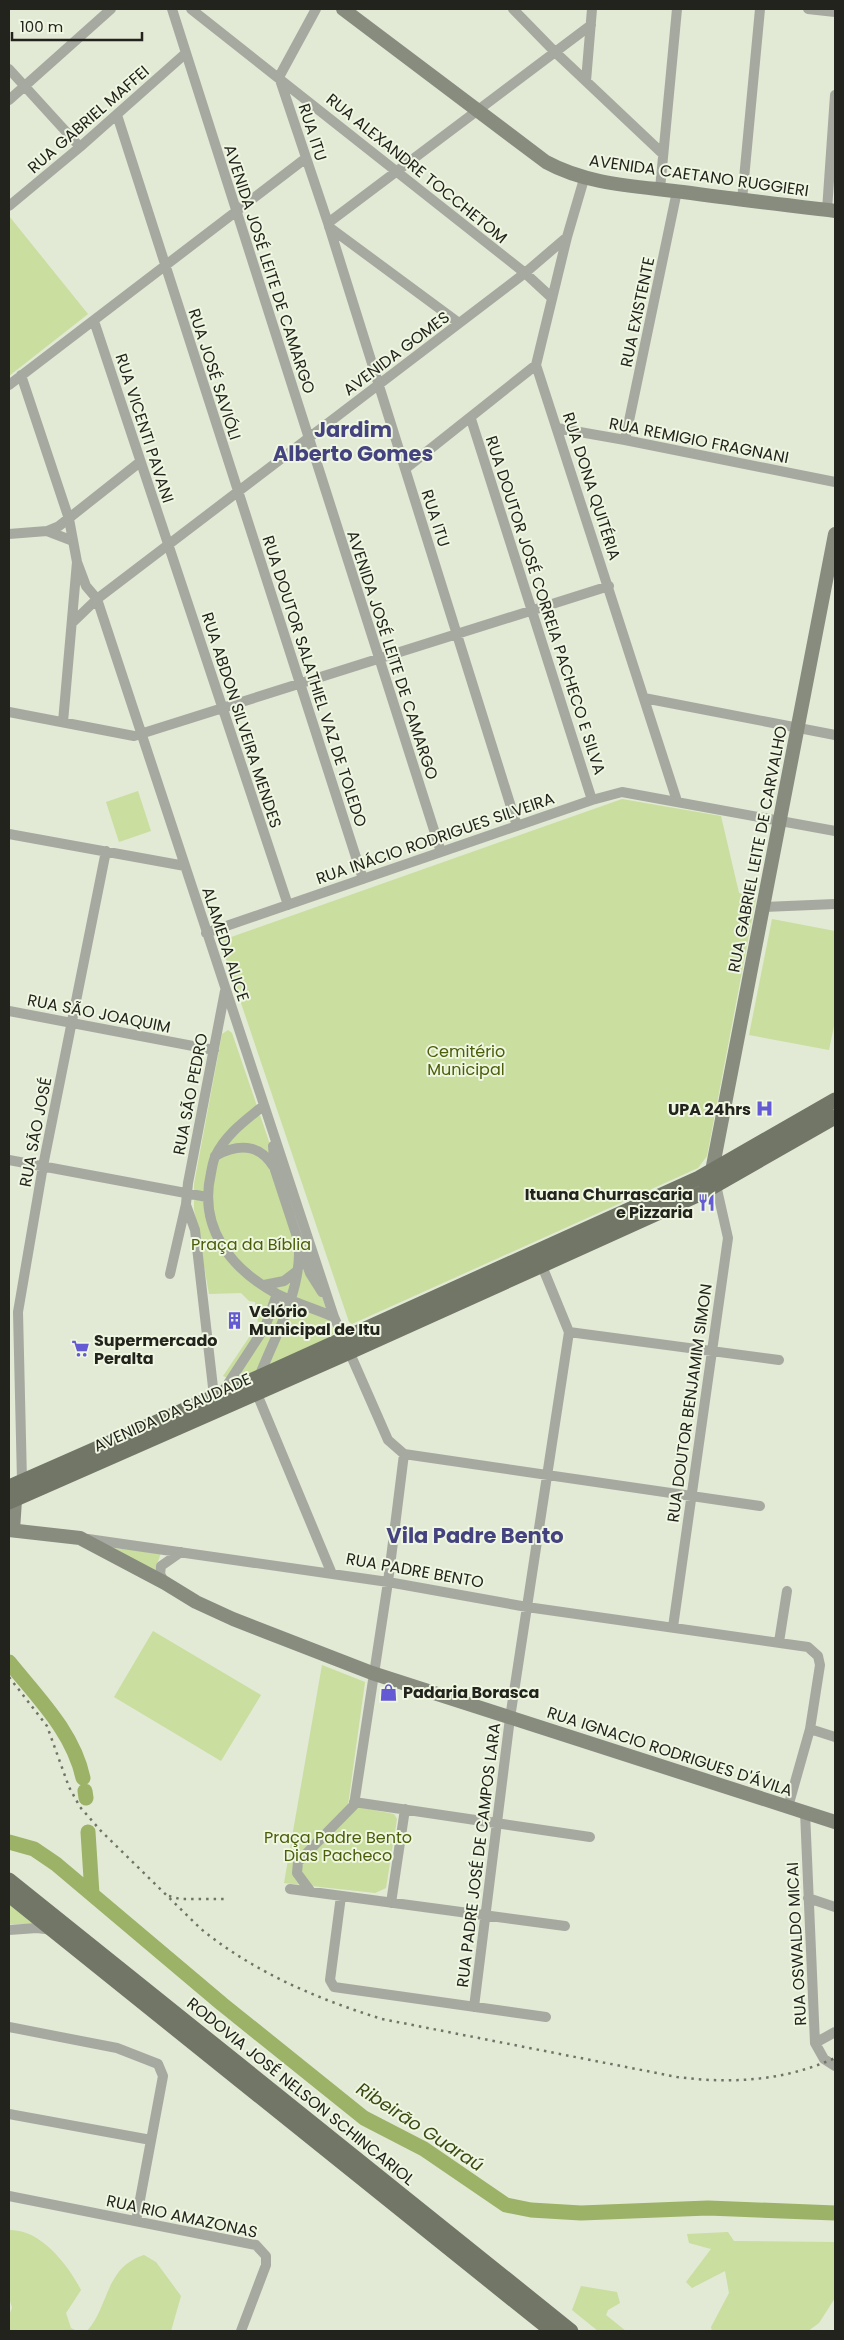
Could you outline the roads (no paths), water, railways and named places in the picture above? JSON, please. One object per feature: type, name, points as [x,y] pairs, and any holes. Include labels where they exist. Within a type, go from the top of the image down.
[{"type":"main road","points":[[714,1178],[731,1161],[835,1100]]},
{"type":"main road","points":[[714,1178],[835,1116]]},
{"type":"main road","name":"AVENIDA DA SAUDADE","points":[[14,1493],[220,1399],[257,1394],[542,1266],[679,1202],[714,1178]]},
{"type":"main road","name":"AVENIDA DA SAUDADE","points":[[259,1377],[344,1338],[714,1178]]},
{"type":"main road","points":[[220,1399],[238,1396],[253,1389],[259,1377]]},
{"type":"main road","name":"RODOVIA JOSÉ NELSON SCHINCARIOL","points":[[9,1880],[571,2331]]},
{"type":"main road","name":"RODOVIA JOSÉ NELSON SCHINCARIOL","points":[[9,1895],[552,2331]]},
{"type":"street","points":[[9,100],[111,9]]},
{"type":"street","name":"AVENIDA JOSÉ LEITE DE CAMARGO","points":[[172,9],[440,852]]},
{"type":"street","name":"RUA ALEXANDRE TOCCHETOM","points":[[191,9],[525,273],[552,298]]},
{"type":"street","points":[[279,77],[316,9]]},
{"type":"street","name":"AVENIDA CAETANO RUGGIERI","points":[[343,9],[546,162],[566,173],[584,178],[660,189],[831,210]]},
{"type":"street","points":[[513,9],[554,51],[663,154]]},
{"type":"street","points":[[586,81],[592,9]]},
{"type":"street","points":[[660,189],[677,9]]},
{"type":"street","points":[[742,200],[760,9]]},
{"type":"street","points":[[808,9],[835,12]]},
{"type":"street","points":[[459,323],[328,225],[396,170],[591,25]]},
{"type":"street","name":"RUA GABRIEL MAFFEI","points":[[9,206],[80,147],[186,53]]},
{"type":"street","points":[[9,69],[80,147]]},
{"type":"street","name":"RUA ITU","points":[[279,77],[328,225],[517,826]]},
{"type":"street","points":[[831,210],[835,95]]},
{"type":"street","name":"RUA JOSÉ SAVIÓLI","points":[[117,115],[238,492]]},
{"type":"street","points":[[9,385],[306,158]]},
{"type":"street","points":[[405,469],[471,419],[536,365],[567,237],[584,178]]},
{"type":"street","name":"RUA EXISTENTE","points":[[625,440],[677,191]]},
{"type":"street","name":"AVENIDA GOMES","points":[[72,618],[525,273],[567,237]]},
{"type":"street","name":"RUA VICENTI PAVANI","points":[[94,321],[168,544]]},
{"type":"street","name":"RUA DONA QUITÉRIA","points":[[536,365],[677,801]]},
{"type":"street","points":[[21,375],[69,519],[77,562],[63,722]]},
{"type":"street","name":"RUA DOUTOR JOSÉ CORREIA PACHECO E SILVA","points":[[471,419],[592,800]]},
{"type":"street","name":"RUA REMIGIO FRAGNANI","points":[[557,428],[835,482]]},
{"type":"street","points":[[9,534],[47,531],[69,519],[140,462]]},
{"type":"street","name":"RUA DOUTOR SALATHIEL VAZ DE TOLEDO","points":[[238,492],[363,879]]},
{"type":"street","points":[[47,531],[73,541]]},
{"type":"street","name":"RUA GABRIEL LEITE DE CARVALHO","points":[[714,1178],[835,534]]},
{"type":"street","name":"RUA ABDON SILVEIRA MENDES","points":[[168,544],[288,905]]},
{"type":"street","name":"ALAMEDA ALICE","points":[[77,562],[86,586],[98,599],[144,734],[206,933],[334,1317],[388,1440],[404,1454]]},
{"type":"street","points":[[9,712],[134,736],[144,734],[609,586]]},
{"type":"street","points":[[644,698],[835,735]]},
{"type":"street","name":"RUA INÁCIO RODRIGUES SILVEIRA","points":[[206,933],[592,800],[622,792],[835,831]]},
{"type":"street","points":[[9,834],[185,866]]},
{"type":"street","name":"RUA SÃO JOSÉ","points":[[14,1493],[17,1322],[42,1166],[106,851]]},
{"type":"street","points":[[764,907],[835,904]]},
{"type":"street","name":"RUA SÃO PEDRO","points":[[170,1274],[186,1204],[186,1192],[225,990]]},
{"type":"street","name":"RUA SÃO JOAQUIM","points":[[9,1011],[214,1050]]},
{"type":"street","points":[[263,1106],[239,1125],[226,1139],[215,1156],[207,1197],[211,1222],[226,1251],[243,1270],[277,1294],[334,1317]]},
{"type":"street","points":[[274,1137],[275,1170]]},
{"type":"street","points":[[215,1156],[236,1148],[250,1147],[265,1155],[275,1170],[310,1273],[330,1304]]},
{"type":"street","points":[[9,1160],[207,1197]]},
{"type":"street","name":"RUA DOUTOR BENJAMIM SIMON","points":[[673,1627],[728,1238],[714,1178]]},
{"type":"street","name":"RUA SÃO PEDRO","points":[[186,1204],[195,1230],[220,1399]]},
{"type":"street","points":[[259,1377],[291,1300],[297,1271],[298,1240]]},
{"type":"street","points":[[542,1266],[569,1332],[779,1360]]},
{"type":"street","points":[[264,1285],[284,1281],[297,1271]]},
{"type":"street","points":[[220,1399],[265,1327],[277,1294]]},
{"type":"street","name":"RUA PADRE JOSÉ DE CAMPOS LARA","points":[[474,2007],[510,1718],[569,1332]]},
{"type":"street","points":[[255,1345],[268,1355]]},
{"type":"street","points":[[257,1394],[332,1574]]},
{"type":"street","points":[[311,1892],[298,1873],[298,1862],[354,1802],[372,1673],[388,1582],[404,1454],[760,1506]]},
{"type":"street","points":[[11,1530],[14,1493]]},
{"type":"street","name":"RUA PADRE BENTO","points":[[11,1530],[80,1538],[388,1582],[527,1607],[802,1645],[818,1656],[820,1665],[810,1729]]},
{"type":"street","name":"RUA IGNACIO RODRIGUES D'ÁVILA","points":[[80,1538],[165,1583],[196,1602],[233,1620],[372,1673],[835,1822]]},
{"type":"street","points":[[165,1583],[160,1574],[161,1566],[180,1552]]},
{"type":"street","points":[[778,1642],[787,1591]]},
{"type":"street","points":[[788,1807],[810,1729],[835,1737]]},
{"type":"street","points":[[354,1802],[590,1837]]},
{"type":"street","points":[[391,1903],[405,1809]]},
{"type":"street","name":"RUA OSWALDO MICAI","points":[[805,1812],[815,2043],[824,2059],[835,2066]]},
{"type":"street","points":[[290,1889],[565,1926]]},
{"type":"street","points":[[341,1896],[330,1980],[331,1986],[546,2017]]},
{"type":"street","points":[[808,1898],[835,1907]]},
{"type":"street","points":[[9,1930],[37,1928],[54,1931]]},
{"type":"street","points":[[9,2027],[117,2048],[158,2064],[162,2069],[163,2076],[136,2221]]},
{"type":"street","points":[[815,2043],[835,2032]]},
{"type":"street","points":[[9,2114],[151,2140]]},
{"type":"street","name":"RUA RIO AMAZONAS","points":[[9,2196],[256,2245],[262,2249],[266,2256],[266,2265],[241,2331]]},
{"type":"waterway","points":[[9,1662],[43,1702],[63,1731],[78,1761],[83,1778]]},
{"type":"waterway","points":[[85,1791],[86,1798]]},
{"type":"waterway","points":[[88,1832],[92,1894]]},
{"type":"waterway","name":"Ribeirão Guaraú","points":[[9,1842],[34,1849],[56,1864],[222,2004],[364,2118],[424,2149],[506,2205],[531,2210],[581,2213],[708,2208],[835,2213]]},
{"type":"railway","points":[[9,1677],[47,1726],[69,1787],[80,1807],[101,1831],[201,1929],[242,1958],[287,1983],[334,2003],[382,2019],[677,2077],[718,2080],[758,2079],[797,2072],[835,2058]]},
{"type":"railway","points":[[169,1896],[180,1899],[227,1899]]},
{"type":"place","name":"UPA 24hrs","points":[[765,1109]]},
{"type":"place","name":"Ituana Churrascaria e Pizzaria","points":[[707,1203]]},
{"type":"place","name":"Velório Municipal de Itu","points":[[235,1320]]},
{"type":"place","name":"Supermercado Peralta","points":[[80,1349]]},
{"type":"place","name":"Padaria Borasca","points":[[389,1692]]},
{"type":"district","name":"Jardim Alberto Gomes","points":[[353,442]]},
{"type":"district","name":"Vila Padre Bento","points":[[475,1536]]},
{"type":"park label","name":"Cemitério Municipal","points":[[466,1060]]},
{"type":"park label","name":"Praça da Bíblia","points":[[251,1244]]},
{"type":"park label","name":"Praça Padre Bento Dias Pacheco","points":[[338,1846]]}]
